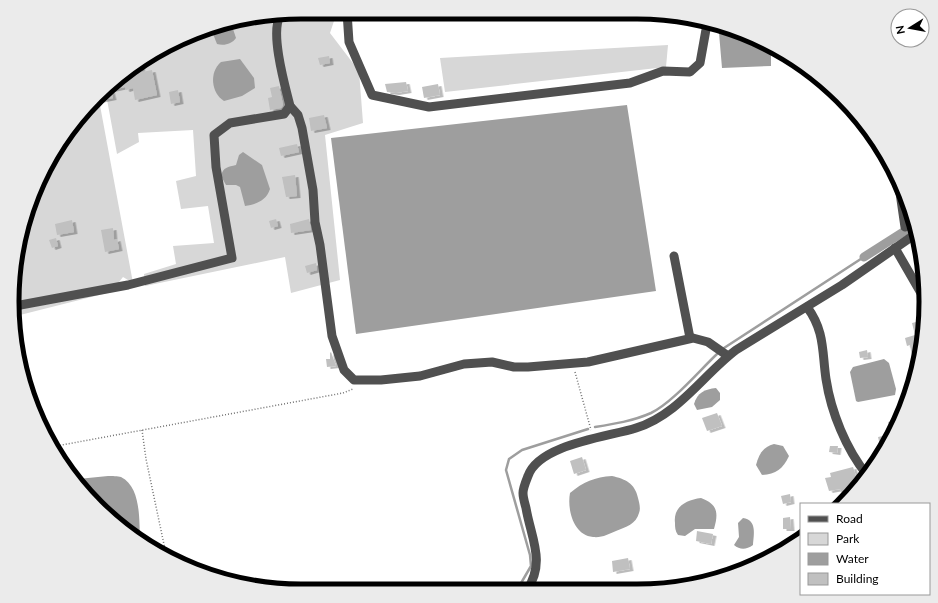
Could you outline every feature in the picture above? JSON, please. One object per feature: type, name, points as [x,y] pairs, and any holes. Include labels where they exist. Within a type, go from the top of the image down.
[{"type":"street","points":[[347,19],[349,42],[372,95],[429,107],[630,83],[663,71],[690,72],[700,63],[705,28]]},
{"type":"street","points":[[277,20],[278,49],[290,106],[298,115],[302,128],[313,190],[315,222],[320,245],[332,336],[344,370],[354,380],[420,376],[464,364],[492,362],[514,367],[572,364],[611,357],[690,338],[708,342],[728,356]]},
{"type":"street","points":[[19,305],[128,285],[232,258],[216,167],[214,135],[230,123],[284,114],[290,106]]},
{"type":"street","points":[[902,206],[905,227]]},
{"type":"street","points":[[531,584],[536,575],[537,560],[523,493],[528,474],[540,460],[555,452],[592,438],[637,428],[652,421],[673,407],[728,356],[807,307],[911,236]]},
{"type":"street","points":[[895,248],[918,288]]},
{"type":"street","points":[[674,256],[690,338]]},
{"type":"street","points":[[807,307],[815,318],[823,343],[826,380],[837,421],[848,444],[863,469]]},
{"type":"path","points":[[572,364],[592,438]]},
{"type":"path","points":[[59,446],[344,393],[367,380]]},
{"type":"path","points":[[142,430],[146,459],[165,549]]},
{"type":"green space","points":[[335,19],[330,33],[359,71],[363,123],[325,135],[340,280],[291,293],[285,257],[145,286],[144,274],[176,264],[173,246],[214,243],[208,206],[181,209],[176,181],[196,176],[193,130],[138,133],[139,142],[117,154],[107,97],[130,77],[160,57],[177,48],[211,34],[246,24],[265,21]]},
{"type":"green space","points":[[668,45],[666,67],[445,92],[440,58]]},
{"type":"green space","points":[[100,104],[133,283],[123,277],[111,292],[20,315],[21,265],[24,246],[34,211],[48,177],[57,160],[77,130]]},
{"type":"water","points":[[230,29],[233,29],[236,38],[228,44],[222,45],[217,44],[213,34]]},
{"type":"water","points":[[719,33],[727,34],[745,41],[771,53],[771,66],[722,68]]},
{"type":"water","points":[[240,59],[254,78],[255,88],[242,96],[224,101],[216,93],[214,88],[213,77],[215,71],[221,62]]},
{"type":"water","points":[[627,105],[656,291],[356,334],[331,138]]},
{"type":"water","points":[[243,152],[262,165],[270,189],[263,199],[245,206],[240,187],[236,185],[226,185],[221,176],[225,169],[236,165],[239,155]]},
{"type":"water","points":[[884,359],[889,363],[896,389],[895,395],[858,402],[856,401],[850,372],[853,367]]},
{"type":"water","points":[[716,388],[720,393],[720,400],[712,407],[697,410],[694,404],[699,394],[708,389]]},
{"type":"water","points":[[774,444],[783,446],[789,456],[782,467],[778,470],[762,475],[756,465],[764,449]]},
{"type":"water","points":[[117,476],[128,482],[136,496],[138,504],[140,533],[115,514],[82,479]]},
{"type":"water","points":[[612,476],[625,480],[632,485],[637,493],[640,505],[638,517],[630,525],[605,536],[593,537],[586,535],[581,532],[573,520],[569,499],[570,493],[590,481]]},
{"type":"water","points":[[701,498],[710,503],[715,509],[716,518],[714,529],[695,529],[685,536],[678,535],[675,529],[675,517],[678,509],[690,500]]},
{"type":"water","points":[[743,518],[751,522],[754,532],[753,545],[743,549],[734,545],[739,537],[738,523]]},
{"type":"building","points":[[329,56],[330,63],[320,65],[318,58]]},
{"type":"building","points":[[142,69],[142,72],[152,70],[157,95],[135,100],[133,88],[126,90],[125,87],[115,89],[128,79],[132,78],[132,76]]},
{"type":"building","points":[[406,82],[408,91],[396,93],[387,92],[385,84]]},
{"type":"building","points":[[438,84],[440,95],[424,98],[422,87]]},
{"type":"building","points":[[279,86],[283,105],[281,108],[270,110],[268,98],[272,97],[270,88]]},
{"type":"building","points":[[178,90],[180,102],[171,104],[169,92]]},
{"type":"building","points":[[112,92],[113,98],[104,100]]},
{"type":"building","points":[[324,115],[327,128],[311,131],[309,118]]},
{"type":"building","points":[[297,144],[299,152],[281,156],[279,148]]},
{"type":"building","points":[[295,175],[297,196],[286,197],[282,177]]},
{"type":"building","points":[[276,219],[278,226],[271,228],[269,221]]},
{"type":"building","points":[[309,219],[311,230],[291,233],[290,224]]},
{"type":"building","points":[[72,220],[74,232],[57,235],[55,224]]},
{"type":"building","points":[[113,228],[114,240],[117,239],[119,249],[105,252],[101,230]]},
{"type":"building","points":[[56,238],[58,246],[52,248],[49,240]]},
{"type":"building","points":[[316,263],[317,270],[307,273],[305,266]]},
{"type":"building","points":[[918,322],[914,356],[912,357],[910,345],[907,346],[905,338],[915,335],[912,323]]},
{"type":"building","points":[[867,350],[868,357],[860,358],[859,352]]},
{"type":"building","points":[[331,352],[336,366],[327,367],[326,359],[330,359]]},
{"type":"building","points":[[717,413],[722,426],[707,431],[702,418]]},
{"type":"building","points":[[892,421],[890,427],[888,422]]},
{"type":"building","points":[[885,436],[880,445],[878,437]]},
{"type":"building","points":[[830,446],[838,446],[837,453],[829,452]]},
{"type":"building","points":[[582,457],[586,470],[574,474],[570,461]]},
{"type":"building","points":[[853,467],[857,478],[845,492],[842,493],[840,489],[829,491],[825,478],[831,477],[830,473]]},
{"type":"building","points":[[790,494],[791,502],[783,504],[781,496]]},
{"type":"building","points":[[790,517],[791,529],[783,529],[783,518]]},
{"type":"building","points":[[697,531],[713,534],[711,544],[696,541]]},
{"type":"building","points":[[628,558],[630,569],[613,572],[612,561]]},
{"type":"waterway","points":[[864,257],[908,229],[908,225]]},
{"type":"waterway","points":[[724,348],[867,255]]},
{"type":"waterway","points":[[595,427],[637,418],[651,413],[668,402],[717,354]]},
{"type":"waterway","points":[[520,584],[531,566],[530,555],[506,470],[509,459],[522,450],[588,429]]}]
